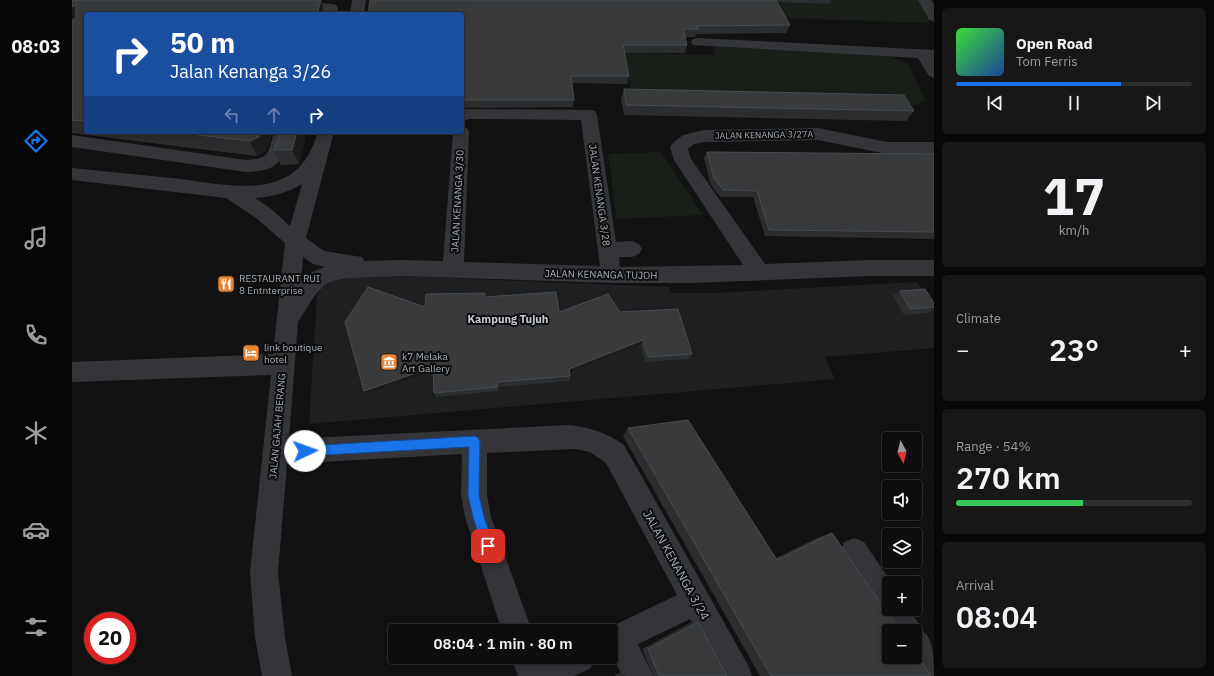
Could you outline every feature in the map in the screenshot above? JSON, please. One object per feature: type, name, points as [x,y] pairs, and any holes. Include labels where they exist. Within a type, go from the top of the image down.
[{"type":"street","points":[[247,0],[331,8],[330,12]]},
{"type":"street","points":[[357,12],[359,0]]},
{"type":"street","points":[[926,2],[934,17]]},
{"type":"street","points":[[698,42],[929,53],[934,73]]},
{"type":"street","name":"JALAN KENANGA 3/28","points":[[464,114],[588,115],[611,275]]},
{"type":"street","points":[[74,145],[258,166],[269,163],[275,158],[281,134]]},
{"type":"street","name":"JALAN KENANGA 3/30","points":[[453,270],[461,134]]},
{"type":"street","name":"JALAN KENANGA 3/27A","points":[[759,272],[683,160],[679,147],[689,138],[704,136],[818,134],[887,148],[934,148]]},
{"type":"street","points":[[72,174],[228,191],[262,191],[280,187],[300,177],[310,167],[324,140]]},
{"type":"street","name":"JALAN GAJAH BERANG","points":[[277,676],[270,638],[264,572],[283,364],[289,318],[295,240],[324,140]]},
{"type":"street","points":[[228,191],[259,210],[295,240],[320,258],[402,268]]},
{"type":"street","points":[[607,250],[632,249]]},
{"type":"street","name":"JALAN KENANGA TUJOH","points":[[289,318],[308,289],[319,278],[330,273],[346,270],[402,268],[611,275],[694,275],[870,268],[934,268]]},
{"type":"street","points":[[72,372],[283,364]]},
{"type":"street","name":"JALAN KENANGA 3/24","points":[[475,441],[568,437],[586,438],[600,443],[615,454],[737,676]]},
{"type":"street","points":[[275,452],[475,441],[474,495],[478,517],[515,624]]},
{"type":"street","points":[[854,552],[882,594]]},
{"type":"street","points":[[618,639],[696,601]]},
{"type":"street","points":[[618,645],[638,676]]},
{"type":"street","points":[[922,652],[934,670]]},
{"type":"street","points":[[529,664],[533,676]]},
{"type":"street","points":[[541,676],[566,664]]},
{"type":"shaded area","points":[[689,0],[920,0],[929,23],[784,18]]},
{"type":"shaded area","points":[[713,45],[884,54],[909,65],[925,100],[918,105],[632,98],[626,63],[618,53],[715,55]]},
{"type":"shaded area","points":[[661,152],[703,215],[617,219],[608,154]]},
{"type":"shaded area","name":"Kampung Tujuh","points":[[375,275],[669,287],[670,293],[713,293],[917,282],[934,310],[934,348],[825,357],[835,379],[309,424],[317,296],[321,289],[327,284],[341,277]]},
{"type":"building","points":[[72,0],[321,0],[318,12],[84,12],[84,121],[72,120],[72,20],[76,18],[76,5],[72,7]]},
{"type":"building","points":[[370,0],[776,0],[790,25],[696,26],[698,29],[683,29],[687,45],[623,45],[629,76],[571,76],[574,100],[464,100],[464,12],[368,12]]},
{"type":"building","points":[[624,89],[904,95],[914,111],[626,105]]},
{"type":"building","points":[[190,134],[260,134],[259,137],[250,141]]},
{"type":"building","points":[[280,134],[296,134],[292,150],[274,150]]},
{"type":"building","points":[[707,152],[934,154],[934,232],[769,230],[757,191],[723,190],[714,178]]},
{"type":"building","points":[[368,287],[425,307],[426,294],[485,293],[485,297],[556,292],[559,312],[608,294],[620,312],[678,309],[692,354],[648,357],[643,340],[569,369],[570,376],[497,382],[498,387],[434,393],[433,367],[364,391],[345,322]]},
{"type":"building","points":[[925,289],[934,303],[934,307],[910,309],[900,291]]},
{"type":"building","points":[[688,420],[777,560],[832,533],[882,605],[882,616],[890,616],[895,624],[882,624],[882,664],[922,663],[931,676],[771,676],[628,428]]},
{"type":"building","points":[[698,622],[727,676],[659,676],[648,649]]},
{"type":"place","name":"RESTAURANT RUI 8 Entnterprise","points":[[226,284]]},
{"type":"place","name":"link boutique hotel","points":[[251,353]]},
{"type":"place","name":"k7 Melaka Art Gallery","points":[[389,362]]},
{"type":"district","name":"Kampung Tujuh","points":[[508,319]]},
{"type":"route","points":[[305,451],[475,441],[473,475],[474,495],[478,517],[488,546]]}]
